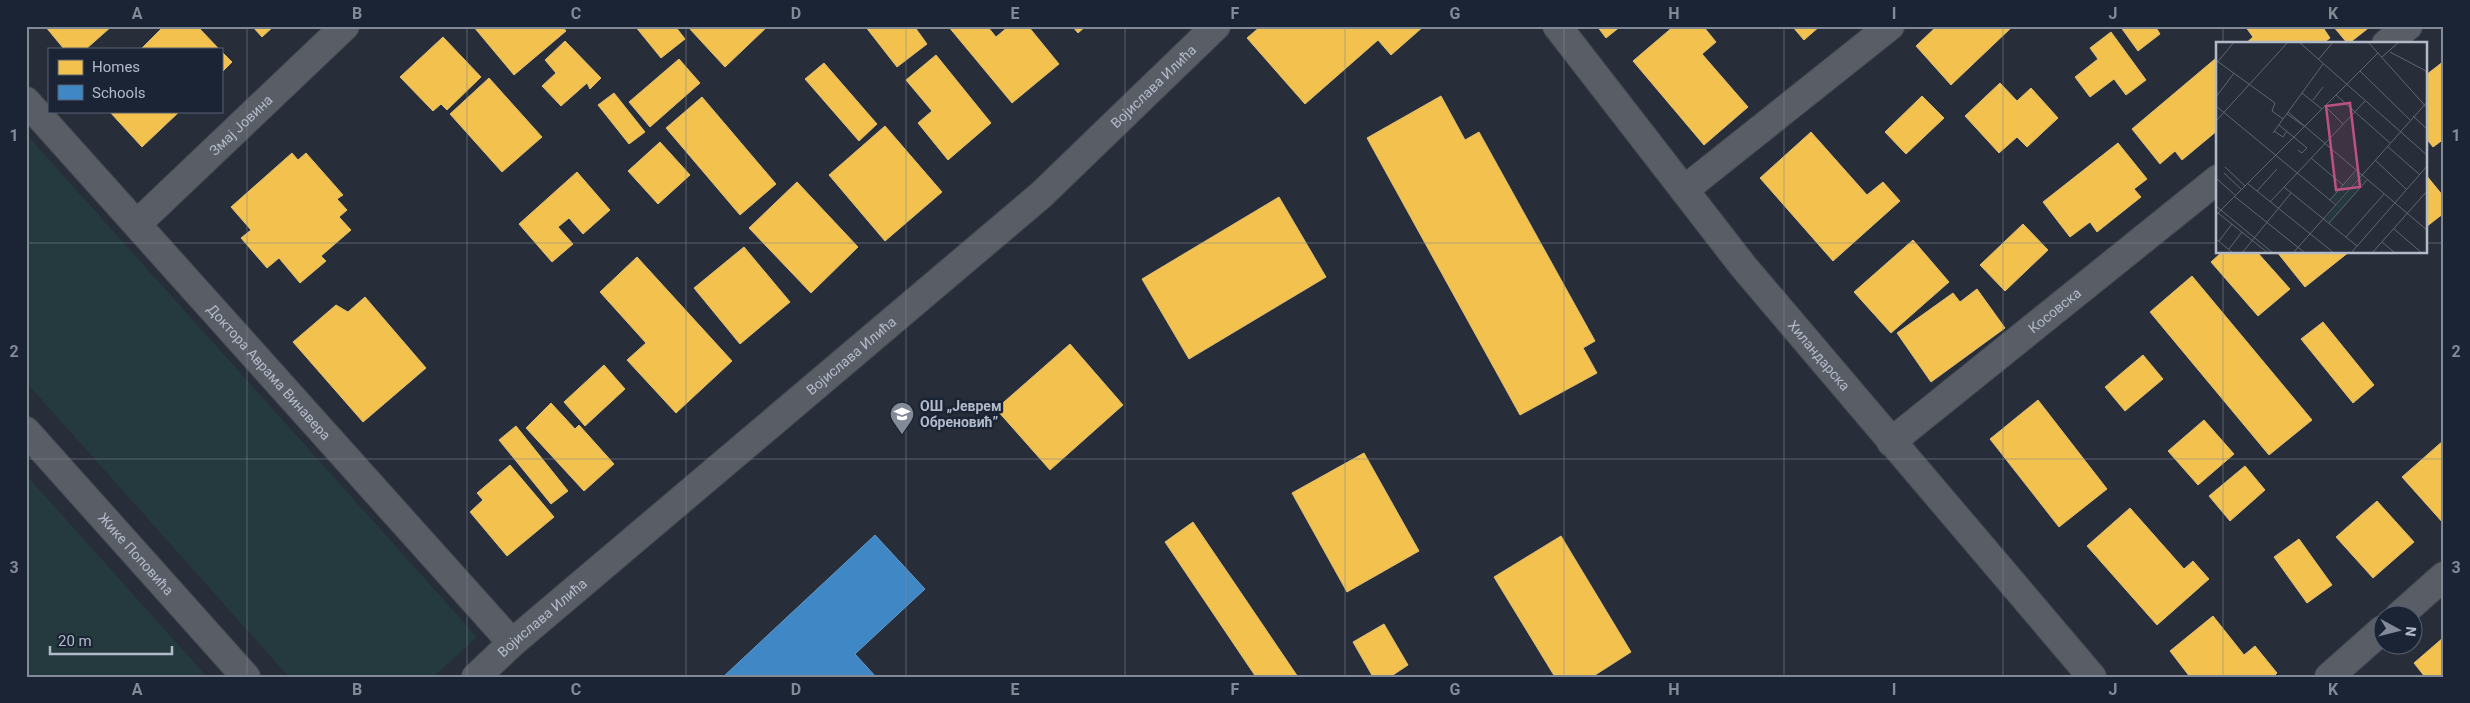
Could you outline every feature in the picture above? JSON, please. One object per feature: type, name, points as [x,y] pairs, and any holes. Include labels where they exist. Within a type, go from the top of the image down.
[{"type":"street","name":"Змај Јовина","points":[[138,223],[345,26]]},
{"type":"street","name":"Војислава Илића","points":[[476,677],[512,643],[1041,195],[1216,26]]},
{"type":"street","name":"Хиландарска","points":[[1557,26],[1743,266],[2092,677]]},
{"type":"street","points":[[1684,190],[1890,26]]},
{"type":"street","points":[[2388,42],[2408,26]]},
{"type":"street","name":"Доктора Аврама Винавера","points":[[26,101],[138,223],[512,643]]},
{"type":"street","name":"Косовска","points":[[1891,442],[2216,181]]},
{"type":"street","name":"Жике Поповића","points":[[26,431],[246,677]]},
{"type":"street","points":[[2410,606],[2444,576]]},
{"type":"street","points":[[2329,677],[2372,639]]},
{"type":"green space","points":[[26,134],[477,637],[433,677],[289,677],[26,382]]},
{"type":"green space","points":[[26,475],[207,677],[26,677]]},
{"type":"building: Homes","points":[[45,26],[112,26],[87,48],[63,48]]},
{"type":"building: Homes","points":[[164,26],[197,26],[218,48],[142,48]]},
{"type":"building: Homes","points":[[252,26],[274,26],[262,37]]},
{"type":"building: Homes","points":[[473,26],[562,26],[566,31],[514,75]]},
{"type":"building: Homes","points":[[635,26],[675,26],[685,39],[661,58]]},
{"type":"building: Homes","points":[[692,26],[768,26],[725,67],[689,28]]},
{"type":"building: Homes","points":[[865,26],[914,26],[927,44],[897,67]]},
{"type":"building: Homes","points":[[948,26],[987,26],[996,37],[1009,26],[1028,26],[1059,64],[1012,103]]},
{"type":"building: Homes","points":[[1072,26],[1086,26],[1078,33]]},
{"type":"building: Homes","points":[[1261,26],[1424,26],[1391,55],[1378,40],[1305,104],[1247,38]]},
{"type":"building: Homes","points":[[1597,26],[1621,26],[1606,38]]},
{"type":"building: Homes","points":[[1674,26],[1703,26],[1716,42],[1702,54],[1748,107],[1704,145],[1633,61]]},
{"type":"building: Homes","points":[[1792,26],[1820,26],[1804,40]]},
{"type":"building: Homes","points":[[1937,26],[2013,26],[1951,85],[1916,46]]},
{"type":"building: Homes","points":[[2120,26],[2155,26],[2160,34],[2138,51]]},
{"type":"building: Homes","points":[[2245,26],[2322,26],[2330,38],[2325,42],[2247,42],[2253,37]]},
{"type":"building: Homes","points":[[2333,26],[2371,26],[2351,42],[2346,42]]},
{"type":"building: Homes","points":[[2111,32],[2146,80],[2126,95],[2114,79],[2090,97],[2075,77],[2098,59],[2090,48]]},
{"type":"building: Homes","points":[[443,37],[481,77],[447,110],[441,104],[433,111],[400,77]]},
{"type":"building: Homes","points":[[565,41],[601,78],[590,89],[587,83],[561,106],[542,86],[556,73],[545,60]]},
{"type":"building: Homes","points":[[222,52],[232,62],[222,72]]},
{"type":"building: Homes","points":[[936,55],[991,123],[948,160],[918,123],[932,111],[906,80]]},
{"type":"building: Homes","points":[[679,59],[700,83],[650,127],[629,102]]},
{"type":"building: Homes","points":[[2216,60],[2216,132],[2182,160],[2175,151],[2160,164],[2132,129]]},
{"type":"building: Homes","points":[[2444,61],[2444,139],[2433,147],[2428,141],[2428,73]]},
{"type":"building: Homes","points":[[824,63],[877,124],[859,141],[805,79]]},
{"type":"building: Homes","points":[[489,78],[542,137],[502,172],[450,114]]},
{"type":"building: Homes","points":[[2000,83],[2017,101],[2031,88],[2058,118],[2027,147],[2017,137],[1999,153],[1965,116]]},
{"type":"building: Homes","points":[[614,93],[645,132],[629,144],[598,105]]},
{"type":"building: Homes","points":[[1441,96],[1465,140],[1479,132],[1595,341],[1583,348],[1597,373],[1520,415],[1367,138]]},
{"type":"building: Homes","points":[[1922,96],[1944,118],[1906,154],[1885,132]]},
{"type":"building: Homes","points":[[702,97],[776,184],[740,215],[666,128]]},
{"type":"building: Homes","points":[[110,112],[179,112],[142,147]]},
{"type":"building: Homes","points":[[885,126],[942,192],[885,241],[829,175]]},
{"type":"building: Homes","points":[[1811,132],[1867,195],[1883,182],[1900,201],[1833,261],[1760,178]]},
{"type":"building: Homes","points":[[660,142],[690,175],[658,204],[628,171]]},
{"type":"building: Homes","points":[[2118,143],[2147,179],[2134,189],[2141,197],[2097,232],[2090,222],[2070,237],[2043,202]]},
{"type":"building: Homes","points":[[292,153],[298,160],[306,153],[343,195],[337,199],[347,210],[339,217],[351,230],[321,256],[326,261],[300,283],[279,258],[267,268],[241,238],[251,230],[231,207]]},
{"type":"building: Homes","points":[[577,172],[610,210],[583,234],[569,218],[558,227],[573,244],[552,262],[519,224]]},
{"type":"building: Homes","points":[[2428,177],[2444,197],[2444,213],[2428,225]]},
{"type":"building: Homes","points":[[797,182],[858,247],[811,293],[749,228]]},
{"type":"building: Homes","points":[[1279,197],[1326,277],[1189,359],[1142,279]]},
{"type":"building: Homes","points":[[2023,224],[2048,250],[2005,291],[1980,265]]},
{"type":"building: Homes","points":[[1913,240],[1949,282],[1891,333],[1854,292]]},
{"type":"building: Homes","points":[[744,247],[790,302],[740,344],[694,288]]},
{"type":"building: Homes","points":[[2220,254],[2259,254],[2290,289],[2258,316],[2211,262]]},
{"type":"building: Homes","points":[[2279,254],[2346,254],[2305,287]]},
{"type":"building: Homes","points":[[637,257],[732,361],[676,413],[627,360],[646,343],[600,292]]},
{"type":"building: Homes","points":[[2192,276],[2312,420],[2269,455],[2150,312]]},
{"type":"building: Homes","points":[[1977,289],[2005,328],[1931,382],[1897,333],[1953,293],[1960,302]]},
{"type":"building: Homes","points":[[365,297],[426,368],[363,422],[293,342],[336,305],[348,312]]},
{"type":"building: Homes","points":[[2323,322],[2374,385],[2353,403],[2301,339]]},
{"type":"building: Homes","points":[[1070,344],[1123,405],[1050,470],[996,409]]},
{"type":"building: Homes","points":[[2143,355],[2163,379],[2125,411],[2105,387]]},
{"type":"building: Homes","points":[[604,365],[625,389],[585,426],[564,402]]},
{"type":"building: Homes","points":[[2038,400],[2107,489],[2059,527],[1990,439]]},
{"type":"building: Homes","points":[[551,403],[575,429],[579,425],[614,464],[584,491],[526,428]]},
{"type":"building: Homes","points":[[2204,420],[2234,454],[2198,485],[2168,451]]},
{"type":"building: Homes","points":[[516,426],[568,491],[551,504],[499,440]]},
{"type":"building: Homes","points":[[2444,440],[2444,524],[2402,477]]},
{"type":"building: Homes","points":[[1364,453],[1419,551],[1347,592],[1292,493]]},
{"type":"building: Homes","points":[[510,465],[554,517],[507,556],[470,512],[483,500],[477,493]]},
{"type":"building: Homes","points":[[2245,466],[2265,490],[2230,521],[2209,496]]},
{"type":"building: Homes","points":[[2377,501],[2414,542],[2373,578],[2336,537]]},
{"type":"building: Homes","points":[[2130,508],[2184,569],[2193,561],[2209,579],[2157,625],[2087,546]]},
{"type":"building: Homes","points":[[1193,522],[1298,677],[1256,677],[1165,542]]},
{"type":"building: Homes","points":[[1561,536],[1631,652],[1592,677],[1555,677],[1494,577]]},
{"type":"building: Homes","points":[[2299,539],[2332,585],[2307,603],[2274,557]]},
{"type":"building: Homes","points":[[2213,616],[2244,655],[2255,646],[2277,673],[2273,677],[2190,677],[2170,651]]},
{"type":"building: Homes","points":[[1384,624],[1408,665],[1390,677],[1373,677],[1353,642]]},
{"type":"building: Homes","points":[[2444,637],[2444,677],[2425,677],[2414,663]]},
{"type":"building: Schools","points":[[875,535],[925,589],[855,654],[876,677],[723,677]]},
{"type":"place","name":"ОШ „Јеврем Обреновић”","points":[[902,435]]}]
